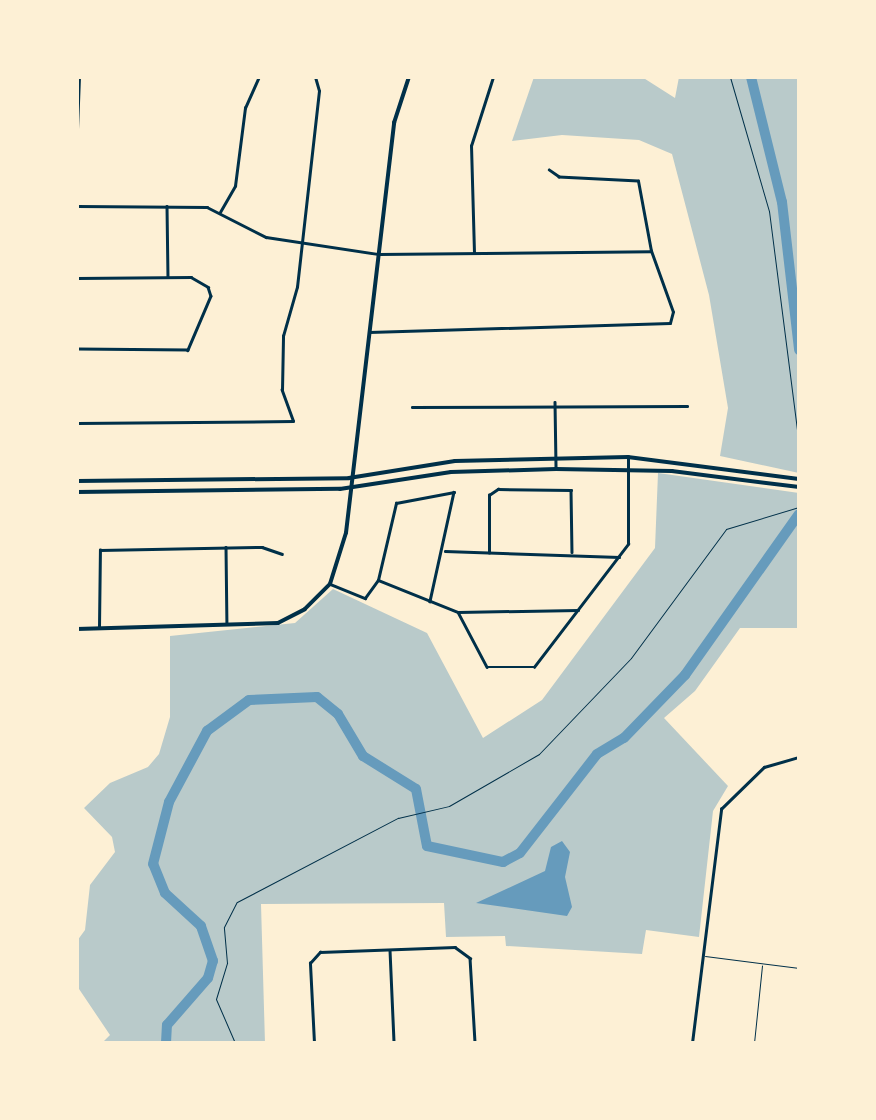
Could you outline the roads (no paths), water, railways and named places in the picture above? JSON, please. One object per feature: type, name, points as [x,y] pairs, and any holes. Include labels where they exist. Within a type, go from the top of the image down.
[{"type":"main road","points":[[77,629],[227,626],[287,620],[330,584],[344,542],[349,478],[394,123],[409,77]]},
{"type":"main road","points":[[77,481],[349,478],[455,461],[628,457],[797,478]]},
{"type":"main road","points":[[77,492],[349,488],[451,472],[556,469],[628,469],[796,487]]},
{"type":"street","points":[[77,129],[79,77]]},
{"type":"street","points":[[220,212],[235,186],[245,108],[258,77]]},
{"type":"street","points":[[77,423],[293,421],[282,390],[283,336],[301,245],[319,91],[315,77]]},
{"type":"street","points":[[474,253],[471,146],[493,77]]},
{"type":"street","points":[[369,332],[664,326],[673,312],[651,251],[638,181],[559,177],[549,170]]},
{"type":"street","points":[[77,206],[167,206],[220,212],[266,237],[301,245],[379,254],[651,251]]},
{"type":"street","points":[[167,206],[168,276]]},
{"type":"street","points":[[77,278],[191,277],[210,289],[193,347],[77,349]]},
{"type":"street","points":[[412,407],[555,402],[687,405]]},
{"type":"street","points":[[555,402],[556,469]]},
{"type":"street","points":[[458,612],[487,667],[534,667],[628,544],[628,457]]},
{"type":"street","points":[[489,553],[489,495],[498,489],[571,490],[572,552]]},
{"type":"street","points":[[330,584],[365,598],[378,580],[396,503],[454,492],[445,551],[430,601]]},
{"type":"street","points":[[99,627],[100,550],[226,547],[282,554]]},
{"type":"street","points":[[226,547],[227,626]]},
{"type":"street","points":[[445,551],[572,552],[620,557]]},
{"type":"street","points":[[378,580],[458,612],[578,610]]},
{"type":"street","points":[[692,1043],[721,808],[764,767],[799,757]]},
{"type":"street","points":[[77,844],[77,854]]},
{"type":"street","points":[[390,950],[394,1043]]},
{"type":"street","points":[[314,1043],[313,956],[390,950],[466,950],[475,1043]]},
{"type":"lane","points":[[702,955],[799,968]]},
{"type":"lane","points":[[754,1043],[762,963]]},
{"type":"water","points":[[562,841],[570,852],[565,877],[572,907],[567,916],[476,903],[545,871],[551,847]]},
{"type":"waterway","points":[[751,77],[782,202],[799,350]]},
{"type":"waterway","points":[[166,1043],[167,1025],[208,978],[213,961],[201,926],[165,893],[153,864],[169,802],[207,731],[249,700],[317,697],[338,714],[363,756],[416,789],[427,846],[503,862],[520,853],[597,754],[624,738],[685,675],[799,514]]}]
